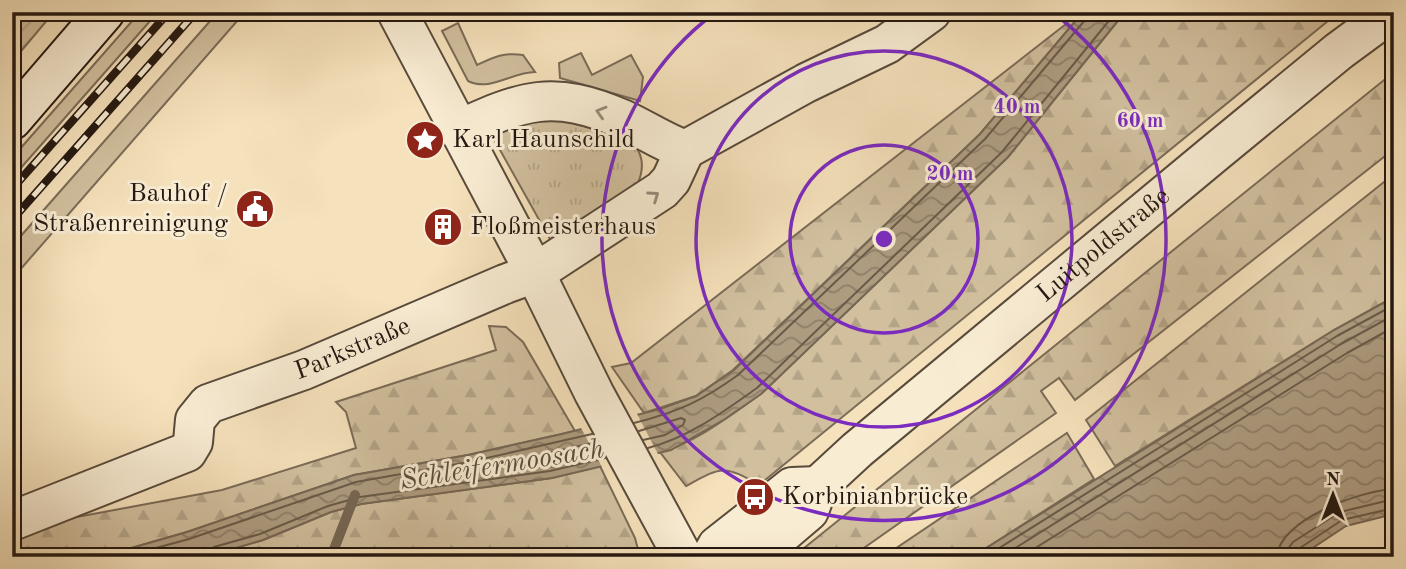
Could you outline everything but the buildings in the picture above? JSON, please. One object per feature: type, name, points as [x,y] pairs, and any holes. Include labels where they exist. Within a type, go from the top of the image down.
[{"type":"street","points":[[12,120],[105,12]]},
{"type":"street","points":[[397,12],[536,273],[594,393],[683,557]]},
{"type":"street","points":[[458,130],[505,108],[533,101],[556,100],[620,118],[685,150],[806,83],[887,44],[931,12]]},
{"type":"street","name":"Luitpoldstraße","points":[[755,557],[809,511],[818,486],[857,450],[1339,51],[1392,12]]},
{"type":"street","name":"Parkstraße","points":[[12,521],[187,452],[193,442],[195,420],[208,404],[304,370],[536,273],[663,190],[671,180],[685,150]]},
{"type":"street","points":[[711,557],[717,546],[792,487],[818,486]]},
{"type":"green space","points":[[12,12],[54,12],[12,62]]},
{"type":"green space","points":[[140,12],[158,12],[12,178],[12,158]]},
{"type":"green space","points":[[218,12],[245,12],[12,279],[12,246]]},
{"type":"green space","points":[[1061,12],[1083,12],[980,134],[733,370],[696,396],[644,413],[612,367],[631,363],[1066,24]]},
{"type":"green space","points":[[1125,12],[1339,12],[759,485],[722,470],[686,486],[660,452],[699,435],[761,394],[1008,157]]},
{"type":"green space","points":[[458,23],[477,65],[499,56],[523,55],[535,72],[493,83],[476,84],[468,81],[442,31]]},
{"type":"green space","points":[[581,53],[592,75],[631,55],[643,77],[640,101],[560,78],[559,63]]},
{"type":"green space","points":[[1394,72],[1394,149],[1075,400],[1059,378],[1041,391],[1056,413],[851,557],[793,557]]},
{"type":"green space","points":[[557,119],[626,137],[636,147],[642,165],[637,185],[551,241],[495,141],[509,124]]},
{"type":"green space","points":[[1394,174],[1394,297],[1334,330],[1115,466],[1086,420]]},
{"type":"green space","points":[[489,326],[506,327],[523,342],[575,431],[468,455],[354,475],[187,532],[100,557],[12,557],[12,537],[50,522],[222,490],[356,448],[346,412],[336,402],[496,350]]},
{"type":"green space","points":[[1067,433],[1094,479],[972,557],[883,557]]},
{"type":"green space","points":[[600,466],[635,538],[640,557],[205,557],[263,540],[331,512],[361,504],[552,478]]},
{"type":"water","points":[[1083,12],[1125,12],[1008,157],[761,394],[725,419],[671,450],[552,478],[361,504],[331,512],[263,540],[205,557],[100,557],[187,532],[354,475],[468,455],[562,434],[660,409],[696,396],[734,370],[980,134]]},
{"type":"water","points":[[1394,297],[1394,514],[1346,526],[1299,557],[972,557],[1334,330]]},
{"type":"pier","points":[[636,412],[659,456],[603,469],[580,426]]},
{"type":"waterway","name":"Schleifermoosach","points":[[331,557],[355,495]]},
{"type":"railway","points":[[12,189],[169,12]]},
{"type":"railway","points":[[12,220],[196,12]]},
{"type":"place","name":"Karl Haunschild","points":[[425,140]]},
{"type":"place","name":"Bauhof / Straßenreinigung","points":[[255,209]]},
{"type":"place","name":"Floßmeisterhaus","points":[[443,227]]},
{"type":"place","name":"Korbinianbrücke","points":[[755,497]]}]
